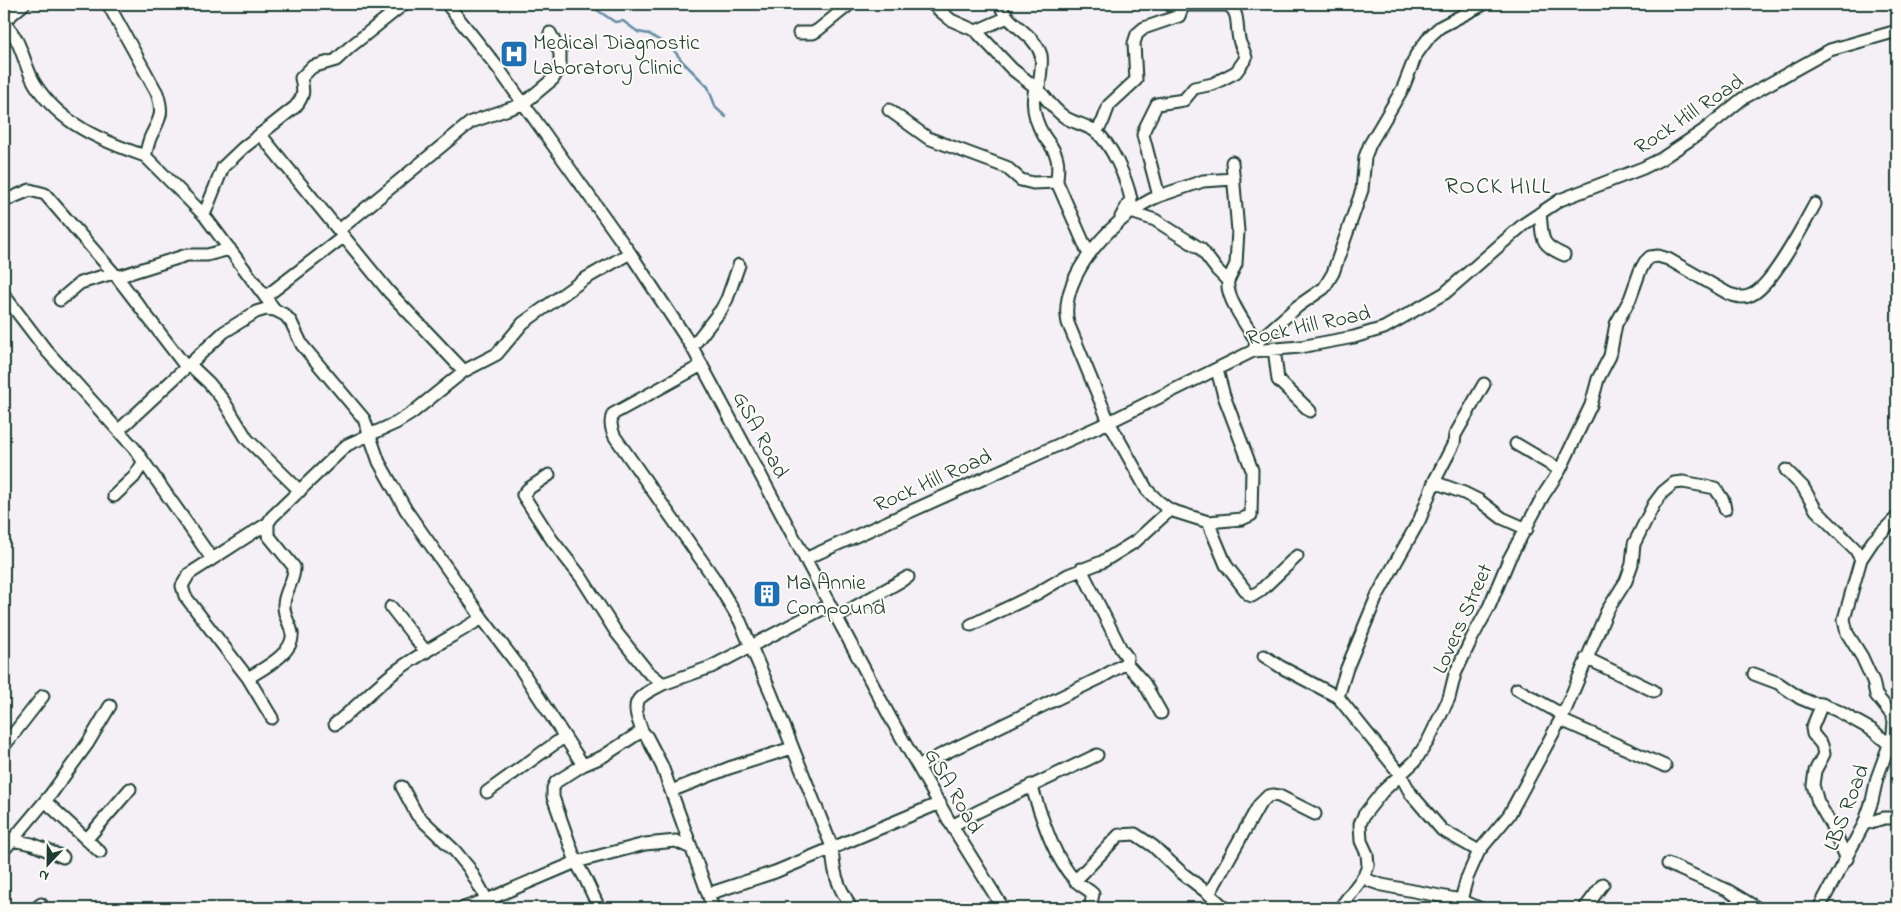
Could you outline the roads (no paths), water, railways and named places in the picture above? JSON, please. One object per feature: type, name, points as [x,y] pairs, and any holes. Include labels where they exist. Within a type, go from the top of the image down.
[{"type":"street","points":[[24,4],[4,22],[16,40],[35,83],[58,112],[79,129],[145,156],[204,215],[275,310]]},
{"type":"street","points":[[108,4],[157,93],[161,105],[160,117],[156,128],[150,136],[145,156]]},
{"type":"street","points":[[204,215],[223,167],[302,99],[304,92],[301,78],[315,66],[336,60],[404,4]]},
{"type":"street","name":"GSA Road","points":[[447,4],[498,68],[630,253],[692,347],[918,766],[952,826],[1003,908]]},
{"type":"street","points":[[799,33],[813,33],[850,4]]},
{"type":"street","points":[[932,4],[951,20],[976,30],[1012,70],[1037,89],[1056,110],[1068,119],[1096,132],[1119,162],[1131,199],[1119,221]]},
{"type":"street","points":[[1000,4],[1001,9],[1008,17],[1034,42],[1042,57],[1037,89],[1032,100],[1034,116],[1044,137],[1052,146],[1058,161],[1057,182],[1089,255]]},
{"type":"street","points":[[1096,132],[1109,106],[1117,96],[1127,90],[1136,80],[1134,44],[1138,34],[1144,28],[1179,16],[1182,8],[1170,4]]},
{"type":"street","points":[[1159,196],[1143,135],[1144,128],[1153,110],[1157,104],[1184,100],[1194,88],[1226,78],[1236,72],[1246,58],[1240,42],[1236,11],[1228,4],[1170,4]]},
{"type":"street","points":[[1232,162],[1238,231],[1236,264],[1227,286],[1255,346],[1298,306],[1324,288],[1333,273],[1362,190],[1365,157],[1370,144],[1403,88],[1416,55],[1430,36],[1440,27],[1484,4]]},
{"type":"street","points":[[976,30],[1008,17]]},
{"type":"street","name":"Rock Hill Road","points":[[805,559],[1109,422],[1217,370],[1255,346],[1274,348],[1300,347],[1354,337],[1384,328],[1445,293],[1503,242],[1560,200],[1644,168],[1661,159],[1703,131],[1742,99],[1830,50],[1897,31]]},
{"type":"street","points":[[265,297],[471,122],[523,104],[553,79],[560,67],[560,53],[550,33]]},
{"type":"street","points":[[890,110],[928,138],[1006,167],[1021,180],[1033,184],[1057,182]]},
{"type":"street","points":[[260,134],[390,292],[464,371]]},
{"type":"street","points":[[1217,370],[1224,396],[1252,470],[1252,514],[1242,519],[1208,522],[1170,510],[1158,502],[1146,490],[1109,422],[1065,312],[1074,277],[1089,255],[1119,221],[1144,202],[1159,196],[1203,181],[1234,179]]},
{"type":"street","points":[[4,201],[30,190],[45,194],[115,275],[188,366],[209,383],[223,400],[247,439],[300,491]]},
{"type":"street","name":"Lovers Street","points":[[1364,876],[1368,866],[1367,854],[1361,841],[1360,824],[1364,814],[1400,774],[1416,761],[1428,741],[1449,698],[1456,674],[1472,638],[1489,607],[1509,559],[1527,529],[1543,496],[1560,470],[1591,405],[1598,379],[1610,356],[1616,324],[1630,299],[1645,262],[1650,257],[1658,256],[1668,259],[1729,294],[1740,297],[1753,295],[1776,272],[1815,204]]},
{"type":"street","points":[[1131,212],[1155,220],[1202,249],[1217,270],[1228,281]]},
{"type":"street","points":[[1540,213],[1544,241],[1547,246],[1564,255]]},
{"type":"street","points":[[60,300],[80,283],[187,255],[207,255],[230,249]]},
{"type":"street","points":[[272,718],[248,678],[184,596],[182,583],[189,574],[268,522],[278,509],[300,491],[347,445],[412,413],[464,371],[496,354],[523,323],[576,285],[630,253]]},
{"type":"street","points":[[692,347],[721,310],[739,265]]},
{"type":"street","points":[[4,296],[46,350],[119,430],[212,559]]},
{"type":"street","points":[[119,430],[224,332],[248,315],[266,309],[275,310],[284,315],[291,322],[302,344],[364,419],[379,462],[406,510],[482,618],[520,668],[582,766]]},
{"type":"street","points":[[1274,348],[1278,380],[1310,410]]},
{"type":"street","points":[[702,366],[613,414],[610,419],[611,428],[615,437],[727,599],[740,621],[771,693],[832,847],[833,868],[850,908]]},
{"type":"street","points":[[1338,697],[1347,668],[1377,596],[1420,519],[1434,482],[1454,444],[1455,435],[1484,384]]},
{"type":"street","points":[[1516,444],[1560,470]]},
{"type":"street","points":[[114,496],[134,476],[143,462]]},
{"type":"street","points":[[1786,470],[1803,487],[1816,510],[1855,549],[1861,559]]},
{"type":"street","points":[[549,475],[528,489],[523,495],[552,540],[581,577],[616,632],[647,671],[663,684]]},
{"type":"street","points":[[1434,482],[1480,501],[1502,518],[1527,529]]},
{"type":"street","points":[[1461,900],[1467,878],[1479,851],[1509,815],[1562,717],[1607,611],[1626,581],[1632,564],[1634,544],[1646,517],[1663,492],[1674,483],[1682,482],[1715,488],[1723,500],[1725,509]]},
{"type":"street","points":[[970,625],[1036,594],[1080,570],[1096,566],[1136,541],[1170,510]]},
{"type":"street","name":"LBS Road","points":[[1819,908],[1847,859],[1864,824],[1877,778],[1890,745],[1894,720],[1889,710],[1876,695],[1873,681],[1862,657],[1847,634],[1844,619],[1861,559],[1873,541],[1897,517]]},
{"type":"street","points":[[248,678],[285,653],[291,644],[292,633],[284,615],[284,603],[294,577],[294,567],[268,534],[268,522]]},
{"type":"street","points":[[1208,522],[1226,565],[1249,595],[1252,596],[1260,592],[1296,556]]},
{"type":"street","points":[[1080,570],[1127,657],[1126,663]]},
{"type":"street","points":[[837,617],[908,577]]},
{"type":"street","points":[[713,908],[691,848],[681,838],[671,791],[662,766],[642,731],[635,708],[637,701],[663,684],[711,667],[830,605]]},
{"type":"street","points":[[391,606],[426,652]]},
{"type":"street","points":[[335,724],[352,711],[385,679],[482,618]]},
{"type":"street","points":[[1264,656],[1338,697],[1400,774],[1411,794],[1442,830],[1479,851]]},
{"type":"street","points":[[1586,658],[1654,691]]},
{"type":"street","points":[[1126,663],[1144,683],[1161,713]]},
{"type":"street","points":[[918,766],[1100,678],[1126,663]]},
{"type":"street","points":[[1754,674],[1778,683],[1812,703],[1822,704],[1858,722],[1890,745]]},
{"type":"street","points":[[1517,689],[1562,717],[1665,766]]},
{"type":"street","points":[[4,746],[43,696]]},
{"type":"street","points":[[1822,704],[1812,728],[1813,734],[1822,745],[1824,754],[1815,771],[1813,785],[1818,802],[1830,822],[1847,859]]},
{"type":"street","points":[[6,842],[45,802],[88,743],[110,706]]},
{"type":"street","points":[[599,908],[576,862],[552,797],[552,788],[556,782],[582,766],[602,757],[642,731]]},
{"type":"street","points":[[487,792],[564,737]]},
{"type":"street","points":[[671,791],[730,768],[792,748]]},
{"type":"street","points":[[952,826],[1031,785],[1098,755]]},
{"type":"street","points":[[1031,785],[1051,842],[1075,881],[1093,894],[1090,908]]},
{"type":"street","points":[[402,787],[417,815],[469,868],[487,900]]},
{"type":"street","points":[[86,840],[130,789]]},
{"type":"street","points":[[1209,894],[1249,821],[1259,805],[1268,796],[1279,796],[1316,814]]},
{"type":"street","points":[[45,802],[100,852]]},
{"type":"street","points":[[708,894],[775,872],[940,803]]},
{"type":"street","points":[[1864,824],[1884,818],[1897,818]]},
{"type":"street","points":[[1075,881],[1119,835],[1135,834],[1152,846],[1225,908]]},
{"type":"street","points":[[463,908],[487,900],[576,862],[645,844],[681,838]]},
{"type":"street","points":[[6,842],[32,844],[63,857]]},
{"type":"street","points":[[1668,864],[1727,890],[1758,908]]},
{"type":"street","points":[[1340,908],[1364,876],[1370,881],[1382,885],[1461,900],[1479,908]]},
{"type":"street","points":[[1585,908],[1603,884]]},
{"type":"waterway","points":[[591,4],[615,22],[623,21],[638,32],[649,34],[672,48],[708,87],[716,108],[726,117]]},
{"type":"place","name":"Medical Diagnostic Laboratory Clinic","points":[[514,54]]},
{"type":"place","name":"Ma Annie Compound","points":[[767,594]]},
{"type":"district","name":"ROCK HILL","points":[[1498,185]]}]
